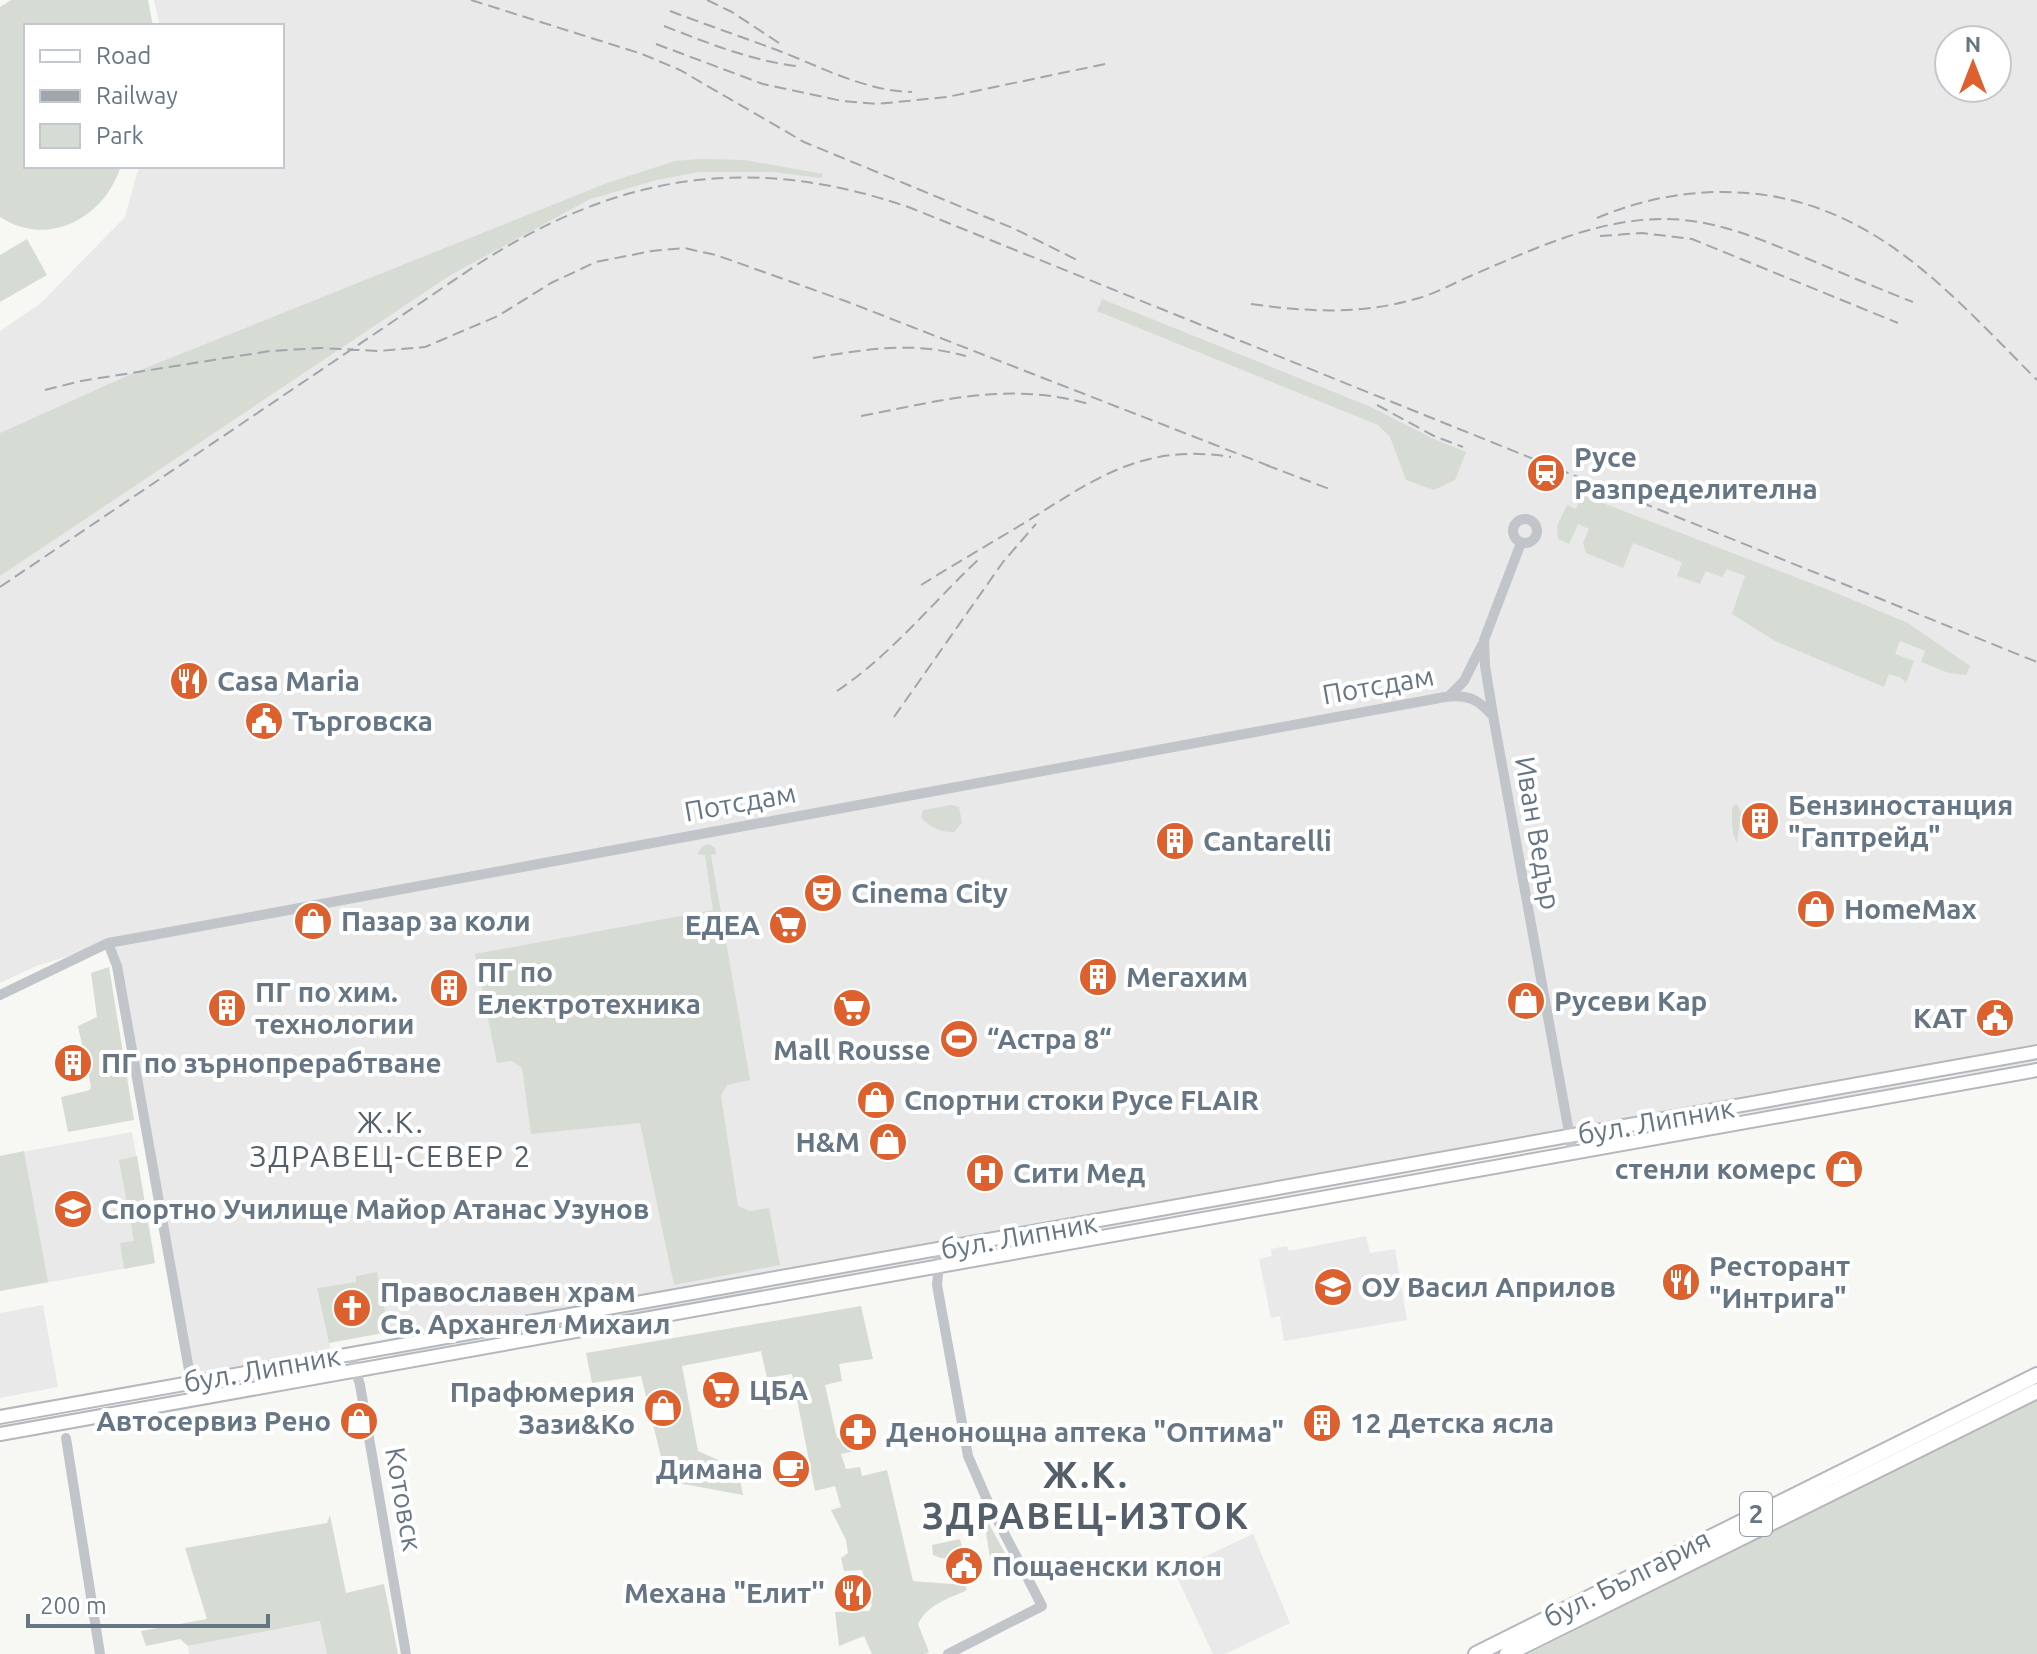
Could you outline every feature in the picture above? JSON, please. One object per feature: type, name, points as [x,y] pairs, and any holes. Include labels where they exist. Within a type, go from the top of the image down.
[{"type":"highway","name":"бул. България","points":[[1476,1654],[2037,1375]]},
{"type":"highway","name":"бул. България","points":[[1507,1654],[2037,1391]]},
{"type":"main road","name":"бул. Липник","points":[[0,1417],[2037,1052]]},
{"type":"main road","points":[[1968,1064],[1972,1081]]},
{"type":"main road","name":"бул. Липник","points":[[0,1434],[2037,1070]]},
{"type":"street","name":"Иван Ведър","points":[[1521,543],[1484,640],[1485,666],[1573,1154]]},
{"type":"street","points":[[1445,697],[1464,681],[1484,640]]},
{"type":"street","name":"Потсдам","points":[[0,995],[108,943],[1445,697],[1474,698],[1492,715]]},
{"type":"street","points":[[108,943],[117,966],[191,1381]]},
{"type":"street","points":[[931,1252],[968,1456],[988,1502],[1042,1606],[948,1654]]},
{"type":"street","name":"Котовск","points":[[351,1354],[406,1654]]},
{"type":"street","points":[[73,1420],[66,1438],[100,1654]]},
{"type":"street","points":[[53,1425],[66,1438]]},
{"type":"shaded area","points":[[154,0],[2037,0],[2037,1064],[1946,1077],[1841,1099],[1721,1117],[393,1356],[377,1273],[357,1276],[357,1282],[317,1288],[334,1364],[190,1391],[108,944],[36,966],[0,983],[0,331],[41,303],[125,217],[138,168],[284,168],[284,24],[160,24]]},
{"type":"shaded area","name":"Спортно Училище Майор Атанас Узунов","points":[[132,1132],[155,1263],[0,1291],[0,1156]]},
{"type":"shaded area","name":"ОУ Васил Априлов","points":[[1366,1236],[1370,1253],[1395,1249],[1407,1320],[1284,1341],[1280,1316],[1271,1318],[1259,1259],[1272,1256],[1271,1249],[1287,1246],[1289,1251]]},
{"type":"shaded area","points":[[43,1305],[58,1387],[0,1398],[0,1313]]},
{"type":"shaded area","points":[[1253,1534],[1290,1623],[1225,1654],[1213,1654],[1174,1571]]},
{"type":"shaded area","points":[[321,1621],[327,1654],[189,1654],[188,1646]]},
{"type":"green space","points":[[11,0],[148,0],[153,24],[24,24],[24,168],[120,168],[102,200],[73,223],[37,230],[0,217],[0,7]]},
{"type":"green space","points":[[745,160],[823,174],[821,178],[772,172],[698,172],[590,199],[449,276],[0,576],[0,433],[138,371],[607,183],[675,161]]},
{"type":"green space","points":[[27,239],[47,275],[0,302],[0,255]]},
{"type":"green space","points":[[1102,299],[1371,407],[1466,452],[1455,480],[1434,490],[1406,480],[1390,437],[1378,425],[1097,311]]},
{"type":"green space","points":[[1582,495],[1908,623],[1970,666],[1966,675],[1949,673],[1921,662],[1925,651],[1900,641],[1895,654],[1914,661],[1906,683],[1889,674],[1884,687],[1775,641],[1732,614],[1745,576],[1727,569],[1722,577],[1706,571],[1700,584],[1677,576],[1682,562],[1633,543],[1623,568],[1586,553],[1583,543],[1589,529],[1578,524],[1569,544],[1558,539],[1557,526],[1567,505],[1576,509]]},
{"type":"green space","points":[[1737,804],[1741,813],[1737,843],[1732,807]]},
{"type":"green space","points":[[951,805],[959,807],[962,823],[954,832],[936,829],[921,817],[923,810]]},
{"type":"green space","points":[[709,844],[715,848],[716,854],[711,855],[750,1080],[727,1085],[721,1096],[738,1206],[750,1211],[769,1208],[780,1265],[674,1285],[640,1123],[531,1134],[522,1068],[512,1061],[497,1063],[475,954],[713,910],[705,855],[697,854]]},
{"type":"green space","points":[[109,967],[134,1120],[68,1132],[61,1097],[90,1090],[91,1086],[78,1026],[97,1017],[91,973]]},
{"type":"green space","points":[[24,1151],[48,1282],[0,1291],[0,1156]]},
{"type":"green space","points":[[137,1156],[155,1263],[124,1269],[120,1243],[134,1241],[119,1160]]},
{"type":"green space","points":[[377,1272],[389,1332],[329,1343],[317,1288],[356,1282],[356,1276]]},
{"type":"green space","points":[[861,1306],[873,1359],[839,1364],[842,1381],[825,1385],[837,1438],[856,1434],[860,1450],[841,1454],[846,1469],[860,1467],[862,1476],[887,1470],[913,1581],[965,1585],[967,1590],[939,1603],[922,1617],[918,1624],[929,1652],[926,1654],[872,1654],[864,1636],[839,1646],[835,1612],[869,1611],[872,1605],[862,1570],[844,1571],[841,1558],[848,1553],[846,1540],[831,1510],[841,1507],[835,1486],[815,1491],[792,1374],[767,1378],[761,1351],[682,1366],[698,1451],[738,1469],[743,1495],[667,1481],[641,1376],[592,1383],[586,1353]]},
{"type":"green space","points":[[2037,1397],[2037,1654],[1528,1654]]},
{"type":"green space","points":[[983,1513],[1010,1562],[992,1570]]},
{"type":"green space","points":[[330,1515],[346,1593],[384,1584],[398,1654],[327,1654],[320,1621],[188,1646],[180,1639],[146,1646],[141,1631],[207,1619],[185,1548],[327,1523]]},
{"type":"green space","points":[[960,1539],[965,1559],[933,1555],[932,1545]]},
{"type":"railway","points":[[471,0],[642,54],[680,70],[804,142],[1015,229],[1081,262]]},
{"type":"railway","points":[[707,0],[732,12],[782,45]]},
{"type":"railway","points":[[670,11],[861,83],[912,92]]},
{"type":"railway","points":[[664,26],[745,55],[796,66]]},
{"type":"railway","points":[[656,44],[763,84],[842,101],[877,104],[947,97],[1105,64]]},
{"type":"railway","points":[[0,587],[475,266],[528,235],[581,210],[633,192],[686,182],[740,177],[795,180],[852,191],[911,208],[2037,662]]},
{"type":"railway","points":[[1597,218],[1658,199],[1706,192],[1773,196],[1818,208],[1860,227],[1898,251],[1969,311],[2037,380]]},
{"type":"railway","points":[[1251,304],[1335,310],[1398,303],[1434,293],[1568,236],[1617,224],[1667,219],[1703,223],[1738,232],[1913,302]]},
{"type":"railway","points":[[1600,236],[1642,233],[1692,239],[1898,323]]},
{"type":"railway","points":[[45,390],[81,381],[270,351],[321,348],[379,351],[425,347],[498,316],[551,283],[596,262],[684,248],[716,255],[848,302],[1277,469]]},
{"type":"railway","points":[[813,358],[871,349],[908,348],[966,356]]},
{"type":"railway","points":[[861,416],[946,400],[1002,394],[1059,397],[1089,404]]},
{"type":"railway","points":[[1377,405],[1434,436],[1463,447]]},
{"type":"railway","points":[[921,585],[1116,470],[1169,455],[1231,457]]},
{"type":"railway","points":[[1266,465],[1332,490]]},
{"type":"railway","points":[[894,717],[1003,562],[1036,524]]},
{"type":"railway","points":[[837,691],[894,645],[980,558]]},
{"type":"place","name":"Русе Разпределителна","points":[[1546,473]]},
{"type":"place","name":"Casa Maria","points":[[189,681]]},
{"type":"place","name":"Търговска","points":[[264,721]]},
{"type":"place","name":"Бензиностанция \"Гаптрейд\"","points":[[1760,821]]},
{"type":"place","name":"Cantarelli","points":[[1175,841]]},
{"type":"place","name":"Cinema City","points":[[823,893]]},
{"type":"place","name":"HomeMax","points":[[1816,909]]},
{"type":"place","name":"Пазар за коли","points":[[313,921]]},
{"type":"place","name":"ЕДЕА","points":[[788,925]]},
{"type":"place","name":"Мегахим","points":[[1098,977]]},
{"type":"place","name":"ПГ по Електротехника","points":[[449,988]]},
{"type":"place","name":"Русеви Кар","points":[[1526,1001]]},
{"type":"place","name":"ПГ по хим. технологии","points":[[227,1008]]},
{"type":"place","name":"Mall Rousse","points":[[852,1008]]},
{"type":"place","name":"КАТ","points":[[1995,1018]]},
{"type":"place","name":"“Астра 8“","points":[[959,1039]]},
{"type":"place","name":"ПГ по зърнопрерабтване","points":[[73,1063]]},
{"type":"place","name":"Спортни стоки Русе FLAIR","points":[[876,1100]]},
{"type":"place","name":"H&M","points":[[888,1142]]},
{"type":"place","name":"стенли комерс","points":[[1844,1169]]},
{"type":"place","name":"Сити Мед","points":[[985,1173]]},
{"type":"place","name":"Спортно Училище Майор Атанас Узунов","points":[[73,1209]]},
{"type":"place","name":"Ресторант \"Интрига\"","points":[[1681,1282]]},
{"type":"place","name":"ОУ Васил Априлов","points":[[1333,1287]]},
{"type":"place","name":"Православен храм Св. Архангел Михаил","points":[[352,1308]]},
{"type":"place","name":"ЦБА","points":[[721,1390]]},
{"type":"place","name":"Прафюмерия Зази&Ко","points":[[663,1408]]},
{"type":"place","name":"Автосервиз Рено","points":[[359,1421]]},
{"type":"place","name":"12 Детска ясла","points":[[1322,1423]]},
{"type":"place","name":"Денонощна аптека \"Оптима\"","points":[[858,1432]]},
{"type":"place","name":"Димана","points":[[791,1469]]},
{"type":"place","name":"Пощаенски клон","points":[[964,1566]]},
{"type":"place","name":"Механа \"Елит''","points":[[853,1593]]},
{"type":"district","name":"Ж.К. ЗДРАВЕЦ-СЕВЕР 2","points":[[391,1140]]},
{"type":"district","name":"Ж.К. ЗДРАВЕЦ-ИЗТОК","points":[[1086,1496]]}]
